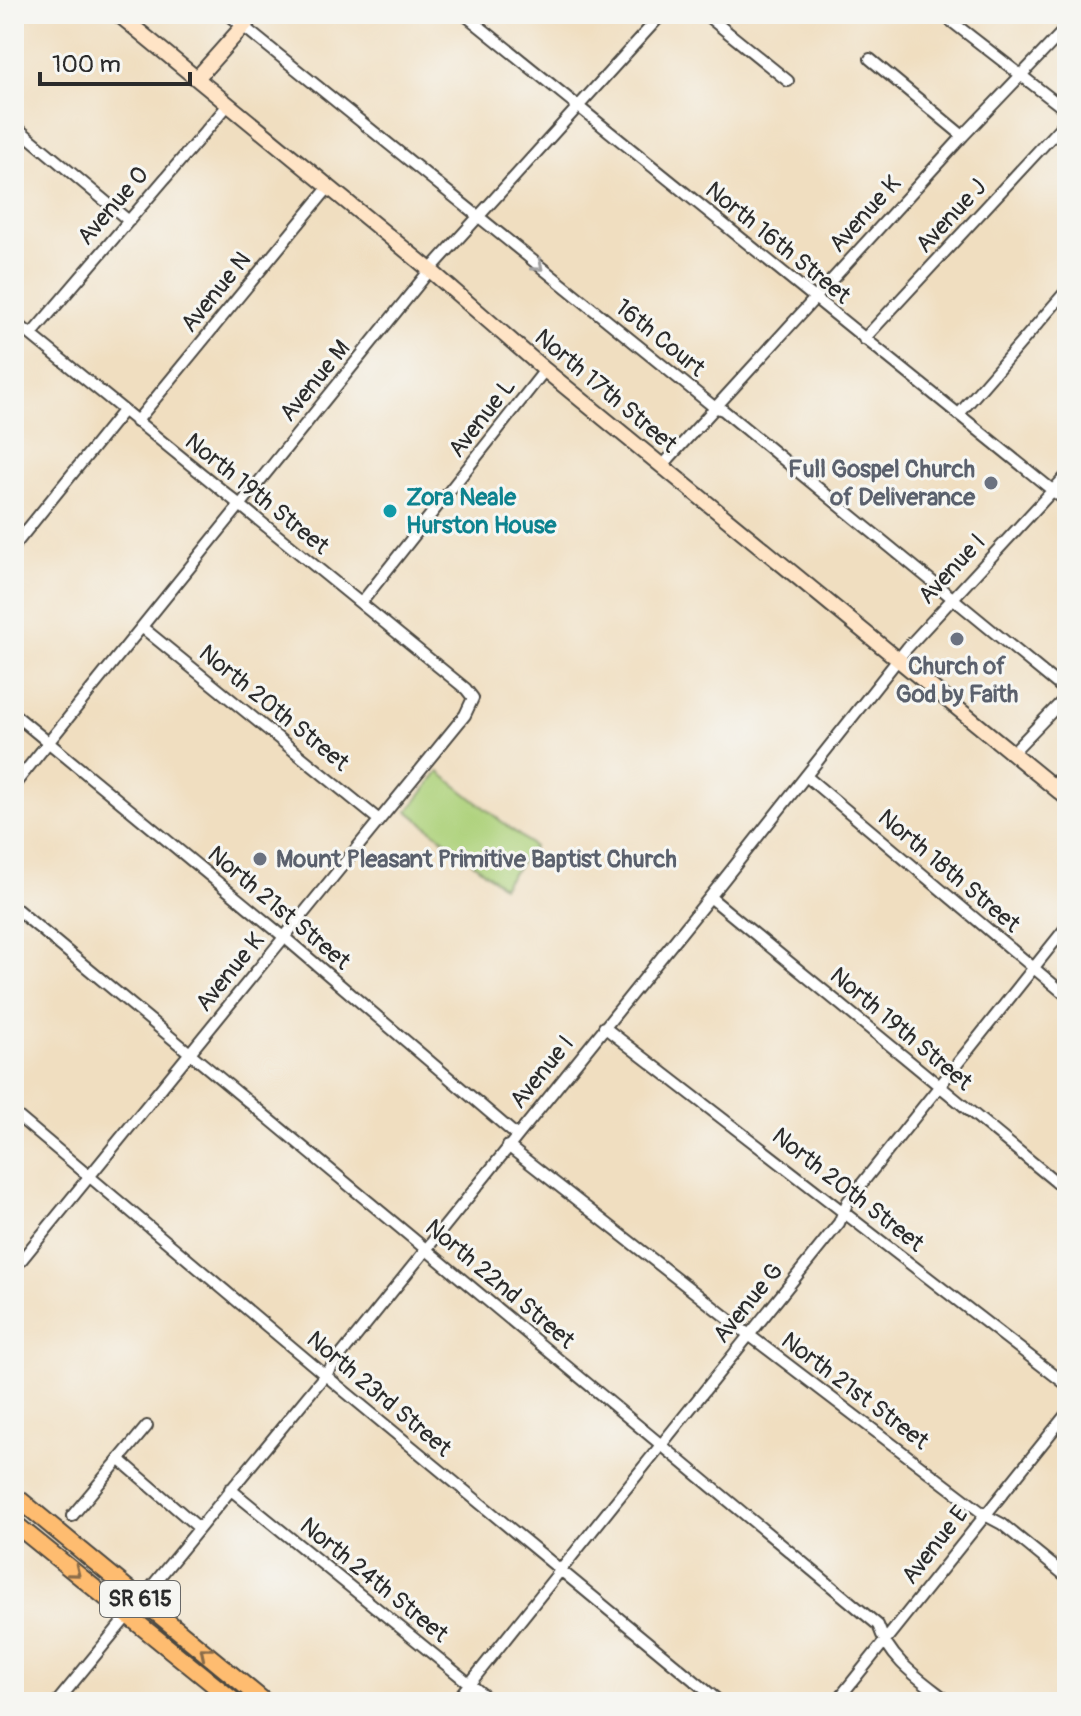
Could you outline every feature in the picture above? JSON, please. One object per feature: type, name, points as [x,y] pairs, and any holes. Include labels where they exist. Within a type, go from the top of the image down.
[{"type":"main road","name":"SR 615","points":[[14,1495],[265,1702]]},
{"type":"main road","name":"SR 615","points":[[14,1523],[235,1702]]},
{"type":"street","name":"North 17th Street","points":[[118,14],[430,270],[545,370],[1067,798]]},
{"type":"street","name":"16th Court","points":[[228,14],[714,407],[723,410],[1067,694]]},
{"type":"street","points":[[197,78],[254,14]]},
{"type":"street","name":"North 16th Street","points":[[464,14],[1067,502]]},
{"type":"street","name":"Avenue M","points":[[14,785],[430,270],[662,14]]},
{"type":"street","points":[[705,14],[788,81]]},
{"type":"street","points":[[942,14],[1067,111]]},
{"type":"street","name":"Avenue K","points":[[662,466],[963,136],[1067,27]]},
{"type":"street","points":[[870,59],[963,136]]},
{"type":"street","name":"Avenue O","points":[[31,335],[228,105]]},
{"type":"street","name":"Avenue J","points":[[864,339],[1067,120]]},
{"type":"street","points":[[14,125],[129,221]]},
{"type":"street","name":"Avenue N","points":[[136,422],[328,188]]},
{"type":"street","points":[[959,414],[1067,290]]},
{"type":"street","name":"North 19th Street","points":[[14,321],[466,689],[473,698]]},
{"type":"street","name":"Avenue L","points":[[361,603],[545,370]]},
{"type":"street","points":[[14,546],[123,411]]},
{"type":"street","name":"Avenue I","points":[[57,1702],[325,1375],[907,648],[1067,475]]},
{"type":"street","name":"North 20th Street","points":[[143,628],[379,820]]},
{"type":"street","points":[[1012,753],[1067,694]]},
{"type":"street","name":"Avenue K","points":[[14,1269],[465,715],[473,698]]},
{"type":"street","name":"North 21st Street","points":[[14,714],[284,937],[516,1135]]},
{"type":"street","name":"North 18th Street","points":[[806,776],[1067,996]]},
{"type":"street","name":"North 19th Street","points":[[710,897],[1067,1191]]},
{"type":"street","name":"North 22nd Street","points":[[14,907],[878,1625],[884,1643],[895,1658],[949,1702]]},
{"type":"street","name":"Avenue G","points":[[455,1702],[839,1223],[848,1201],[1067,926]]},
{"type":"street","name":"North 20th Street","points":[[604,1027],[1067,1385]]},
{"type":"street","name":"North 23rd Street","points":[[14,1113],[720,1702]]},
{"type":"street","name":"North 21st Street","points":[[508,1146],[749,1335],[985,1515],[1002,1524],[1067,1577]]},
{"type":"street","name":"Avenue E","points":[[836,1702],[1067,1413]]},
{"type":"street","points":[[72,1516],[147,1426]]},
{"type":"street","points":[[119,1459],[199,1528]]},
{"type":"street","name":"North 24th Street","points":[[230,1489],[492,1702]]},
{"type":"green space","points":[[439,772],[534,847],[502,886],[408,811]]},
{"type":"place","name":"Full Gospel Church of Deliverance","points":[[991,483]]},
{"type":"place","name":"Zora Neale Hurston House","points":[[390,511]]},
{"type":"place","name":"Church of God by Faith","points":[[957,639]]},
{"type":"place","name":"Mount Pleasant Primitive Baptist Church","points":[[260,859]]}]
